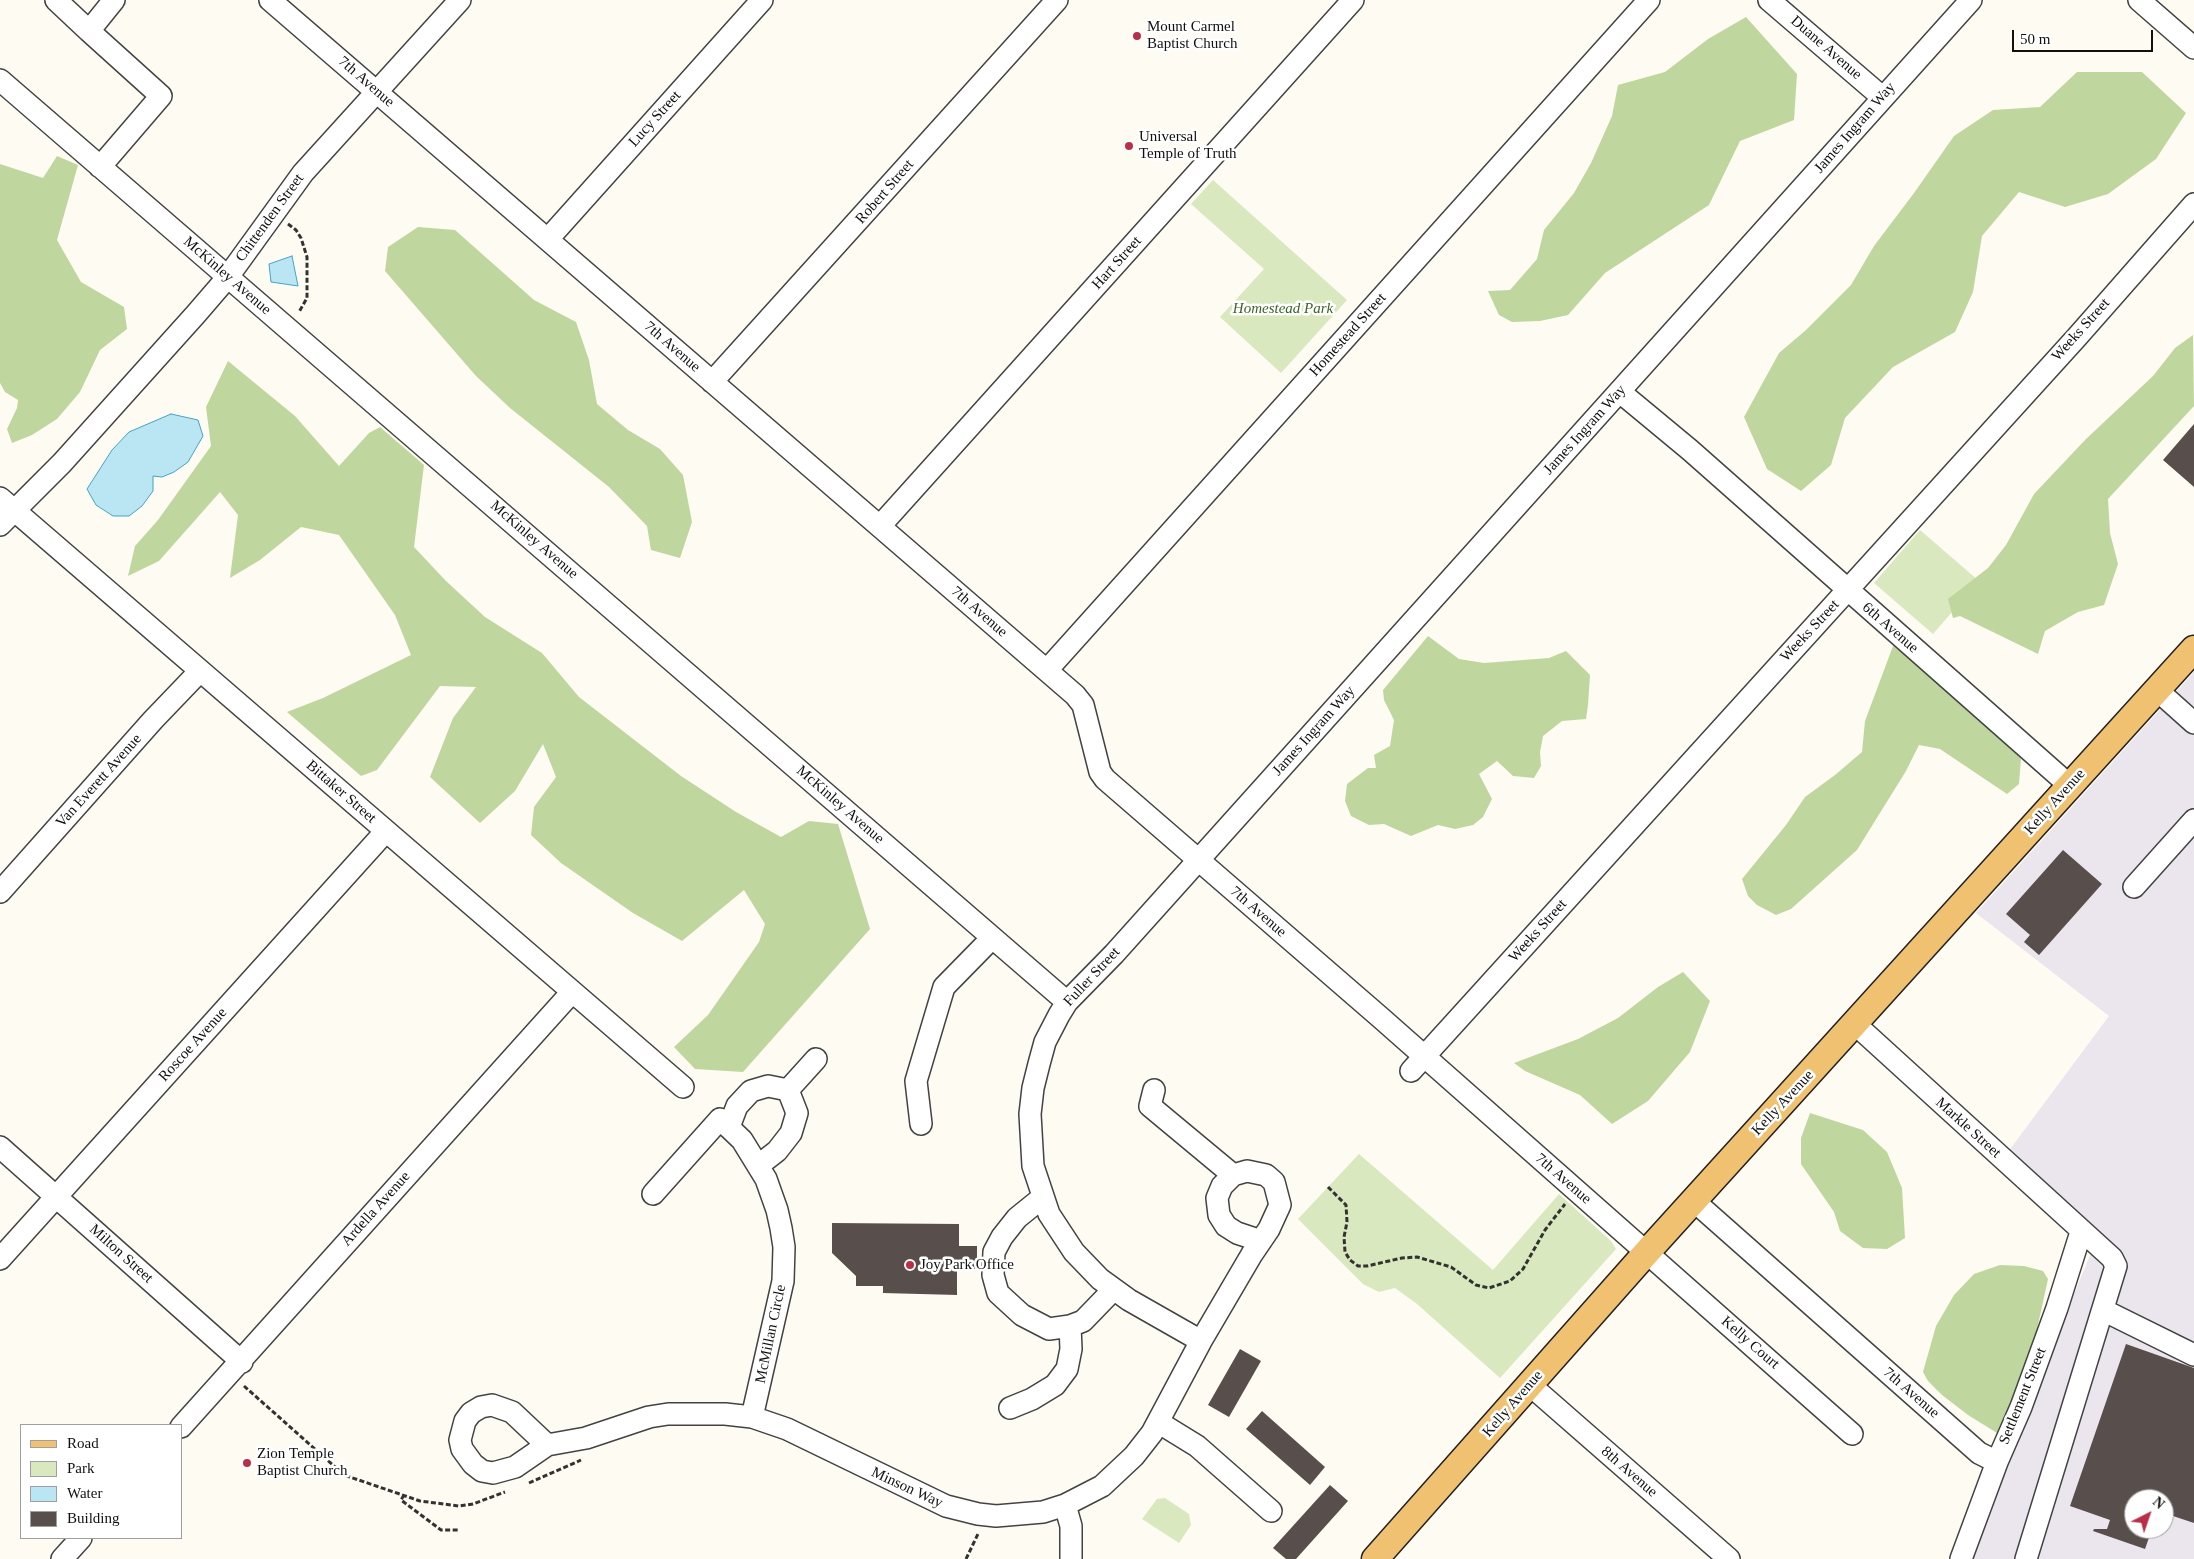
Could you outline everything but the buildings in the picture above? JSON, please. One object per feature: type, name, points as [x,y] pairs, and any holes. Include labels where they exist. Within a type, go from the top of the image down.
[{"type":"main road","name":"Kelly Avenue","points":[[1375,1559],[1647,1252],[2194,649]]},
{"type":"street","points":[[56,0],[161,96],[96,163]]},
{"type":"street","points":[[89,30],[114,0]]},
{"type":"street","name":"7th Avenue","points":[[270,0],[1075,695],[1083,705],[1100,772],[1105,779],[1199,860],[1418,1064],[1647,1252]]},
{"type":"street","name":"Chittenden Street","points":[[5,511],[62,462],[227,278],[303,173],[460,0]]},
{"type":"street","name":"Lucy Street","points":[[548,239],[762,0]]},
{"type":"street","name":"Robert Street","points":[[712,382],[1057,0]]},
{"type":"street","name":"Hart Street","points":[[880,526],[1353,0]]},
{"type":"street","name":"Homestead Street","points":[[1047,670],[1649,0]]},
{"type":"street","name":"Duane Avenue","points":[[1769,0],[1882,97]]},
{"type":"street","name":"James Ingram Way","points":[[1199,860],[1240,811],[1620,392],[1882,97],[1971,0]]},
{"type":"street","points":[[2139,0],[2194,48]]},
{"type":"street","name":"McKinley Avenue","points":[[0,80],[1066,1002]]},
{"type":"street","points":[[96,163],[122,127]]},
{"type":"street","name":"Weeks Street","points":[[1418,1064],[2194,204]]},
{"type":"street","name":"6th Avenue","points":[[1620,392],[1697,457],[2069,786]]},
{"type":"street","name":"Bittaker Street","points":[[5,511],[200,671],[683,1086]]},
{"type":"street","name":"Van Everett Avenue","points":[[0,892],[153,720],[200,671]]},
{"type":"street","points":[[2157,690],[2194,723]]},
{"type":"street","points":[[2134,887],[2194,820]]},
{"type":"street","name":"Roscoe Avenue","points":[[0,1259],[386,831]]},
{"type":"street","name":"Fuller Street","points":[[1199,860],[1114,954],[1066,1002],[1045,1042],[1033,1088],[1030,1114],[1033,1166],[1049,1214],[1074,1252],[1100,1279],[1114,1289],[1201,1341]]},
{"type":"street","points":[[920,1124],[916,1081],[944,987],[992,938]]},
{"type":"street","name":"Ardella Avenue","points":[[182,1426],[572,992]]},
{"type":"street","name":"Markle Street","points":[[1855,1024],[2081,1232],[2112,1258],[2116,1266],[2103,1310]]},
{"type":"street","points":[[788,1090],[816,1059]]},
{"type":"street","points":[[654,1194],[724,1123],[736,1106],[751,1091],[768,1086],[788,1090]]},
{"type":"street","points":[[759,1165],[777,1151],[791,1133],[797,1113],[788,1090]]},
{"type":"street","points":[[1154,1090],[1150,1106],[1233,1175],[1222,1186],[1217,1198],[1219,1215],[1226,1226],[1237,1233],[1261,1241]]},
{"type":"street","name":"McMillan Circle","points":[[724,1123],[742,1140],[759,1165],[777,1210],[784,1247],[784,1281],[752,1417]]},
{"type":"street","name":"Milton Street","points":[[0,1147],[55,1196],[236,1368]]},
{"type":"street","name":"Minson Way","points":[[547,1445],[586,1438],[668,1414],[708,1413],[752,1417],[787,1428],[946,1506],[978,1514],[996,1516],[1043,1512],[1065,1505],[1089,1494],[1114,1477],[1134,1456],[1158,1422],[1201,1341],[1269,1229],[1280,1205],[1274,1182],[1266,1175],[1247,1171],[1233,1175]]},
{"type":"street","points":[[1043,1197],[1017,1218],[1002,1237],[994,1252],[993,1275],[998,1293],[1022,1314],[1049,1329],[1070,1326],[1083,1321],[1114,1289]]},
{"type":"street","name":"7th Avenue","points":[[1694,1201],[1979,1453],[1997,1462]]},
{"type":"street","name":"Settlement Street","points":[[1961,1559],[1997,1462],[2021,1407],[2057,1308],[2081,1232]]},
{"type":"street","name":"Kelly Court","points":[[1647,1252],[1852,1434]]},
{"type":"street","points":[[2026,1559],[2103,1310],[2194,1355]]},
{"type":"street","points":[[1010,1408],[1032,1399],[1055,1385],[1067,1369],[1071,1349],[1070,1326]]},
{"type":"street","name":"8th Avenue","points":[[1530,1385],[1729,1559]]},
{"type":"street","points":[[1158,1422],[1198,1446],[1271,1511]]},
{"type":"street","points":[[1065,1505],[1071,1526],[1071,1559]]},
{"type":"street","points":[[62,1559],[81,1539]]},
{"type":"path","points":[[283,221],[296,230],[301,238],[307,258],[307,298],[297,316]]},
{"type":"path","points":[[1328,1187],[1346,1205],[1345,1252],[1350,1260],[1358,1266],[1417,1257],[1450,1267],[1476,1285],[1489,1288],[1510,1281],[1523,1269],[1545,1230],[1567,1202]]},
{"type":"path","points":[[236,1368],[334,1466],[347,1476],[420,1500],[459,1506],[473,1504],[507,1492]]},
{"type":"path","points":[[524,1486],[583,1460]]},
{"type":"path","points":[[404,1495],[401,1500],[441,1530],[460,1530]]},
{"type":"path","points":[[969,1533],[983,1535]]},
{"type":"path","points":[[966,1559],[978,1534]]},
{"type":"shaded area","points":[[2194,672],[2194,1559],[1971,1559],[2054,1342],[2099,1234],[2008,1152],[2109,1016],[1976,913]]},
{"type":"green space","points":[[1746,17],[1797,74],[1794,120],[1740,141],[1709,205],[1605,273],[1568,315],[1540,321],[1512,322],[1499,315],[1488,291],[1510,290],[1537,259],[1544,230],[1574,193],[1591,163],[1612,116],[1618,85],[1665,72],[1708,39]]},
{"type":"green space","points":[[2077,72],[2142,72],[2186,113],[2156,159],[2108,194],[2065,207],[2019,192],[1982,236],[1973,292],[1955,332],[1893,367],[1845,418],[1831,465],[1801,491],[1767,469],[1744,417],[1779,353],[1806,330],[1851,285],[1874,246],[1954,136],[1993,110],[2040,107]]},
{"type":"green space","points":[[57,156],[78,165],[57,240],[81,282],[124,307],[127,329],[100,350],[80,392],[57,419],[32,435],[12,443],[7,429],[17,408],[18,400],[5,392],[0,383],[0,164],[43,178]]},
{"type":"green space","name":"Homestead Park","points":[[1213,180],[1347,300],[1281,373],[1220,317],[1264,269],[1191,204]]},
{"type":"green space","points":[[418,227],[455,230],[534,300],[576,322],[589,360],[597,404],[628,430],[660,449],[683,475],[692,522],[680,558],[651,550],[647,526],[609,487],[510,408],[476,376],[385,271],[388,247]]},
{"type":"green space","points":[[2193,335],[2194,406],[2108,499],[2110,533],[2118,564],[2104,605],[2078,612],[2045,631],[2038,654],[1960,616],[1953,618],[1948,599],[1988,568],[2006,545],[2034,494],[2086,439],[2153,376],[2175,348]]},
{"type":"green space","points":[[228,361],[295,416],[339,466],[369,433],[380,427],[424,465],[414,547],[446,581],[485,617],[542,653],[579,697],[681,776],[736,812],[781,837],[809,821],[838,824],[870,929],[743,1072],[695,1069],[674,1047],[708,1015],[759,942],[765,924],[744,890],[682,941],[633,913],[561,863],[531,835],[534,807],[556,777],[543,744],[515,791],[480,823],[430,777],[453,718],[476,687],[440,686],[377,770],[361,776],[287,712],[323,698],[411,655],[395,615],[339,535],[301,527],[260,560],[230,578],[238,515],[220,492],[159,561],[128,576],[135,546],[158,520],[211,446],[206,407]]},
{"type":"green space","points":[[1920,530],[1979,581],[1933,634],[1874,583]]},
{"type":"green space","points":[[1428,636],[1459,659],[1484,663],[1549,658],[1566,651],[1590,675],[1588,705],[1586,719],[1562,721],[1543,736],[1540,752],[1541,766],[1534,778],[1513,776],[1497,761],[1479,774],[1492,799],[1483,817],[1473,825],[1455,829],[1438,825],[1411,836],[1384,824],[1369,825],[1351,816],[1345,801],[1347,784],[1368,768],[1376,768],[1374,755],[1390,746],[1394,720],[1384,700],[1383,690]]},
{"type":"green space","points":[[1893,646],[1939,680],[2013,749],[2021,759],[2019,784],[2007,794],[1940,749],[1919,745],[1906,771],[1857,850],[1791,909],[1776,915],[1757,905],[1748,896],[1742,879],[1786,825],[1805,797],[1862,752],[1865,721]]},
{"type":"green space","points":[[1683,972],[1710,1001],[1690,1052],[1648,1101],[1612,1124],[1580,1095],[1525,1071],[1514,1063],[1578,1039],[1618,1018],[1658,987]]},
{"type":"green space","points":[[1810,1113],[1863,1130],[1887,1152],[1902,1188],[1905,1238],[1887,1249],[1863,1248],[1840,1231],[1834,1212],[1801,1164],[1801,1138]]},
{"type":"green space","points":[[1359,1154],[1493,1270],[1559,1194],[1611,1241],[1616,1249],[1500,1378],[1417,1304],[1395,1288],[1379,1292],[1363,1284],[1298,1219]]},
{"type":"green space","points":[[2000,1265],[2024,1266],[2043,1271],[2048,1279],[2036,1334],[2019,1389],[1997,1433],[1968,1415],[1942,1395],[1928,1381],[1923,1372],[1936,1326],[1954,1295],[1974,1274]]},
{"type":"green space","points":[[1165,1498],[1189,1514],[1191,1525],[1179,1543],[1142,1519],[1157,1499]]},
{"type":"water","points":[[292,256],[298,286],[271,282],[269,264]]},
{"type":"water","points":[[171,414],[198,420],[203,436],[188,462],[174,472],[162,477],[153,476],[153,491],[142,506],[129,516],[113,516],[96,505],[87,489],[112,450],[129,432]]},
{"type":"place","name":"Mount Carmel Baptist Church","points":[[1137,36]]},
{"type":"place","name":"Universal Temple of Truth","points":[[1129,146]]},
{"type":"place","name":"Joy Park Office","points":[[910,1265]]},
{"type":"place","name":"Zion Temple Baptist Church","points":[[247,1463]]}]
